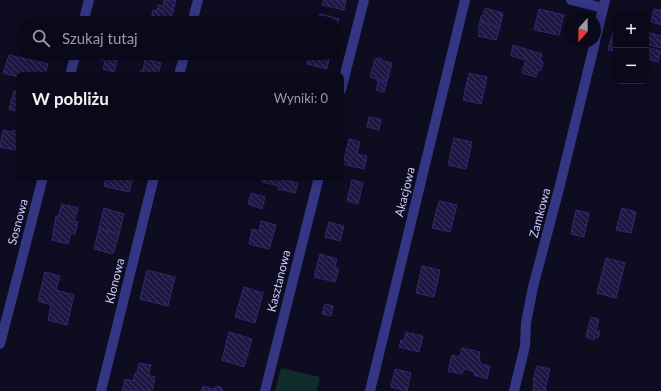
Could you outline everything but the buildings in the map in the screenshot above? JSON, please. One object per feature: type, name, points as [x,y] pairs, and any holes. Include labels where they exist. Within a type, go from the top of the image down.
[{"type":"street","points":[[85,16],[89,0]]},
{"type":"street","points":[[194,16],[198,0]]},
{"type":"street","points":[[344,78],[364,0]]},
{"type":"street","name":"Akacjowa","points":[[370,391],[465,0]]},
{"type":"street","points":[[571,0],[604,4]]},
{"type":"street","name":"Zamkowa","points":[[601,16],[604,4]]},
{"type":"street","name":"Zamkowa","points":[[514,391],[525,346],[526,323],[533,287],[560,185],[593,48]]},
{"type":"street","points":[[71,72],[74,60]]},
{"type":"street","points":[[180,72],[183,60]]},
{"type":"street","name":"Sosnowa","points":[[0,344],[42,180]]},
{"type":"street","name":"Klonowa","points":[[101,391],[153,180]]},
{"type":"street","name":"Kasztanowa","points":[[265,391],[318,180]]},
{"type":"green space","points":[[281,368],[320,377],[317,391],[275,391]]}]
